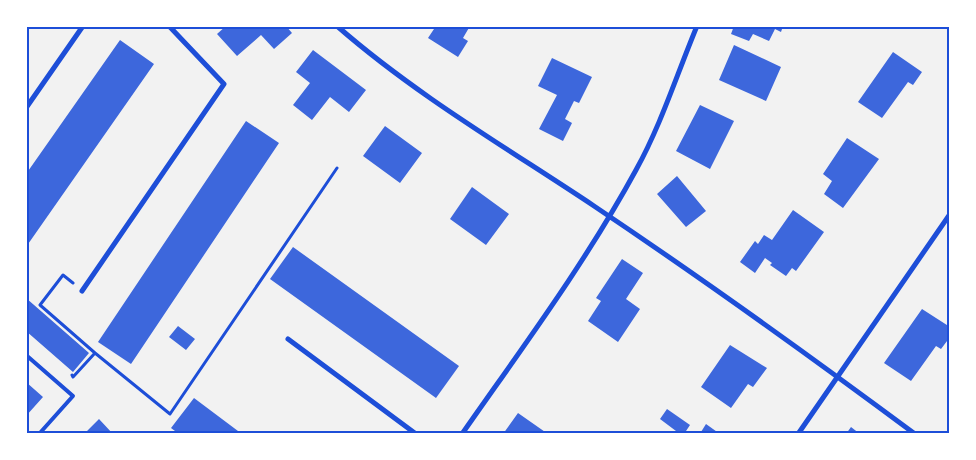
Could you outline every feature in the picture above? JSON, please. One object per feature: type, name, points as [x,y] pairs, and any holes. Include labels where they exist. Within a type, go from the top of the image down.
[{"type":"street","points":[[26,108],[83,26]]},
{"type":"street","points":[[82,290],[224,84],[169,26]]},
{"type":"street","points":[[337,26],[388,69],[609,216],[837,376],[915,434]]},
{"type":"street","points":[[462,434],[545,314],[609,216],[637,169],[697,26]]},
{"type":"street","points":[[798,434],[950,214]]},
{"type":"street","points":[[288,339],[416,434]]},
{"type":"lane","points":[[26,355],[72,396],[39,434]]},
{"type":"path","points":[[82,290],[63,275],[40,305],[170,414],[337,168]]},
{"type":"path","points":[[55,381],[66,370],[73,377],[95,353]]},
{"type":"building","points":[[226,26],[286,26],[292,33],[274,49],[261,35],[237,56],[217,34]]},
{"type":"building","points":[[436,26],[470,26],[463,38],[468,41],[458,57],[428,38]]},
{"type":"building","points":[[734,26],[783,26],[781,32],[775,29],[769,41],[753,34],[749,41],[731,34]]},
{"type":"building","points":[[120,40],[154,64],[26,247],[26,174]]},
{"type":"building","points":[[734,45],[781,67],[766,101],[719,80]]},
{"type":"building","points":[[313,50],[366,90],[349,112],[330,97],[312,120],[293,105],[310,83],[296,72]]},
{"type":"building","points":[[893,52],[922,72],[913,85],[908,82],[882,118],[858,102]]},
{"type":"building","points":[[552,58],[592,77],[579,103],[574,101],[565,119],[572,123],[563,141],[539,129],[557,95],[538,86]]},
{"type":"building","points":[[700,105],[734,121],[710,169],[676,151]]},
{"type":"building","points":[[246,121],[279,143],[131,364],[98,342]]},
{"type":"building","points":[[385,126],[422,153],[400,183],[363,156]]},
{"type":"building","points":[[847,138],[879,159],[843,208],[824,194],[832,181],[823,174]]},
{"type":"building","points":[[677,176],[706,211],[686,227],[657,194]]},
{"type":"building","points":[[472,187],[509,214],[486,245],[450,219]]},
{"type":"building","points":[[793,210],[824,232],[796,271],[792,268],[786,276],[770,265],[772,263],[765,258],[755,273],[740,262],[755,241],[758,244],[764,235],[772,240]]},
{"type":"building","points":[[293,247],[459,366],[436,398],[270,279]]},
{"type":"building","points":[[622,259],[643,273],[626,299],[640,309],[618,342],[588,321],[601,301],[596,298]]},
{"type":"building","points":[[26,298],[89,353],[73,372],[26,331]]},
{"type":"building","points":[[922,309],[950,327],[950,337],[941,349],[936,346],[911,381],[884,363]]},
{"type":"building","points":[[178,326],[195,339],[186,350],[169,337]]},
{"type":"building","points":[[730,345],[767,368],[753,387],[748,384],[731,408],[701,387]]},
{"type":"building","points":[[26,382],[43,397],[26,416]]},
{"type":"building","points":[[194,398],[242,434],[179,434],[171,428]]},
{"type":"building","points":[[667,409],[690,425],[684,434],[680,434],[660,419]]},
{"type":"building","points":[[518,413],[548,434],[503,434]]},
{"type":"building","points":[[99,419],[113,434],[84,434]]},
{"type":"building","points":[[706,424],[720,434],[703,434],[701,432]]},
{"type":"building","points":[[851,427],[860,434],[846,434]]}]
